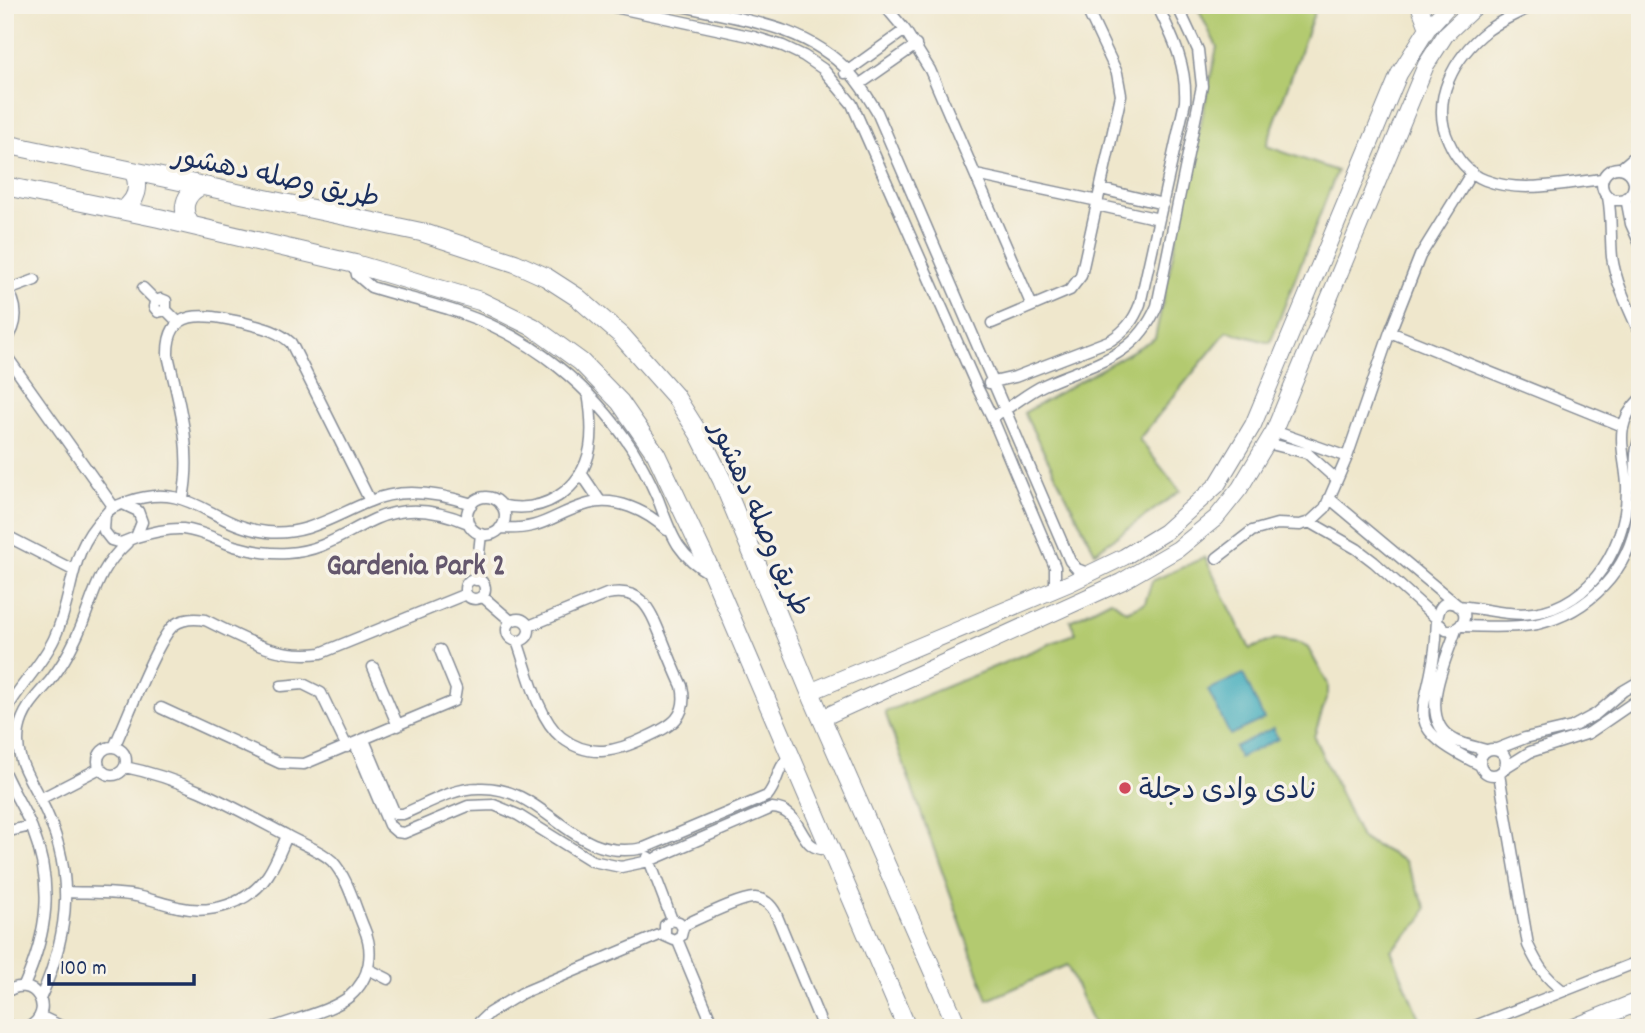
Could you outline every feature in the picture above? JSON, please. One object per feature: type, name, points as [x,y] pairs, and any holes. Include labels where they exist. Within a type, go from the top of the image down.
[{"type":"main road","name":"طريق وصله دهشور","points":[[5,144],[421,232],[546,277],[596,312],[621,335],[655,372],[699,434],[722,481],[810,692],[958,1028]]},
{"type":"main road","points":[[123,210],[132,203],[137,192],[137,181],[132,171]]},
{"type":"main road","points":[[5,186],[191,225],[355,264],[480,301],[533,327],[581,362],[620,402],[656,454],[713,575],[907,1028]]},
{"type":"main road","points":[[191,225],[185,215],[185,203],[190,192],[201,186]]},
{"type":"main road","points":[[1574,1028],[1640,1001]]},
{"type":"street","points":[[605,5],[754,37],[783,46],[804,56],[836,82],[852,104],[992,417],[1055,567],[1055,589]]},
{"type":"street","points":[[677,5],[789,32],[832,56],[860,85],[877,113],[1070,561],[1077,569],[1090,574]]},
{"type":"street","points":[[884,5],[916,45],[933,76],[1032,306]]},
{"type":"street","points":[[992,323],[1070,290],[1083,270],[1120,110],[1121,88],[1117,73],[1085,5]]},
{"type":"street","points":[[977,387],[1015,377],[1111,340],[1124,331],[1134,319],[1140,304],[1185,102],[1186,85],[1180,53],[1157,5]]},
{"type":"street","points":[[992,417],[1006,411],[1042,386],[1117,355],[1142,334],[1154,313],[1202,86],[1198,50],[1177,5]]},
{"type":"street","points":[[1419,5],[1428,28]]},
{"type":"street","points":[[810,692],[1090,574],[1136,551],[1183,517],[1217,485],[1250,431],[1399,74],[1428,28],[1448,5]]},
{"type":"street","points":[[822,718],[1121,582],[1178,549],[1224,509],[1271,437],[1426,65],[1446,34],[1477,5]]},
{"type":"street","points":[[1536,5],[1507,18],[1474,42],[1450,76],[1443,95],[1442,116],[1446,136],[1455,156],[1482,179],[1509,185],[1534,186],[1602,179]]},
{"type":"street","points":[[836,82],[905,30]]},
{"type":"street","points":[[860,85],[916,45]]},
{"type":"street","points":[[1621,168],[1637,176],[1632,192],[1620,200],[1608,197],[1603,192],[1602,179],[1608,171],[1621,168],[1640,152]]},
{"type":"street","points":[[1217,558],[1252,531],[1277,524],[1300,525],[1310,522],[1325,508],[1347,457],[1420,256],[1472,172]]},
{"type":"street","points":[[1356,174],[1377,184]]},
{"type":"street","points":[[976,175],[1159,219]]},
{"type":"street","points":[[1101,189],[1163,204]]},
{"type":"street","points":[[1608,197],[1612,216],[1611,246],[1615,270],[1640,334]]},
{"type":"street","points":[[1626,198],[1640,244]]},
{"type":"street","points":[[355,264],[357,275],[372,287],[462,314],[508,334],[550,360],[588,393],[618,428],[643,467],[669,531],[687,558],[713,575]]},
{"type":"street","points":[[5,342],[16,321],[13,300],[7,289],[35,280]]},
{"type":"street","points":[[143,288],[156,301],[166,301],[166,310],[179,323]]},
{"type":"street","points":[[183,498],[187,440],[168,355],[168,343],[179,323],[201,314],[269,329],[291,342],[370,500]]},
{"type":"street","points":[[1391,332],[1623,426]]},
{"type":"street","points":[[5,354],[114,508]]},
{"type":"street","points":[[468,523],[467,513],[471,504],[479,499],[489,498],[514,508],[540,506],[564,493],[581,473],[590,449],[592,435],[588,393]]},
{"type":"street","points":[[1310,522],[1374,562],[1446,630],[1535,624],[1574,610],[1597,593],[1616,571],[1626,553],[1627,499],[1621,442],[1623,426],[1629,412],[1640,399]]},
{"type":"street","points":[[1250,431],[1347,457]]},
{"type":"street","points":[[1271,437],[1307,453],[1337,480]]},
{"type":"street","points":[[1640,437],[1635,458],[1638,498],[1627,532],[1600,573],[1577,596],[1557,607],[1536,613],[1514,614],[1450,603],[1440,609],[1432,670],[1423,707],[1424,721],[1432,736],[1440,743],[1480,765],[1486,773],[1502,770],[1530,752],[1574,740],[1599,728],[1640,698]]},
{"type":"street","points":[[581,473],[600,501]]},
{"type":"street","points":[[5,712],[53,641],[67,606],[74,570],[85,539],[114,508],[153,495],[183,498],[230,523],[270,532],[291,532],[329,522],[370,500],[411,493],[431,494],[471,504]]},
{"type":"street","points":[[1329,498],[1463,611],[1465,619],[1459,628],[1435,695],[1435,716],[1440,726],[1455,740],[1492,749],[1506,756],[1502,770],[1528,945],[1537,966],[1563,991]]},
{"type":"street","points":[[500,528],[514,529],[541,524],[600,501],[622,504],[643,512],[669,531]]},
{"type":"street","points":[[114,508],[103,526],[107,536],[116,542],[169,529],[185,529],[250,550],[286,553],[321,547],[375,519],[413,510],[432,511],[468,523],[481,534],[492,534],[500,528],[505,516],[501,505]]},
{"type":"street","points":[[27,1028],[40,1016],[40,999],[60,947],[67,892],[58,844],[19,757],[20,726],[25,712],[69,652],[105,566],[142,527],[141,516],[134,507],[114,508]]},
{"type":"street","points":[[476,580],[481,534]]},
{"type":"street","points":[[5,536],[74,570]]},
{"type":"street","points":[[476,580],[483,584],[485,590],[482,596],[475,599],[466,594],[466,585],[470,581],[476,580]]},
{"type":"street","points":[[517,641],[544,714],[560,736],[572,744],[597,751],[622,749],[667,728],[680,714],[684,696],[682,686],[651,613],[637,597],[617,592],[607,594],[529,626]]},
{"type":"street","points":[[114,747],[163,639],[176,624],[195,618],[205,620],[263,648],[291,655],[306,655],[321,653],[466,594]]},
{"type":"street","points":[[482,596],[511,621]]},
{"type":"street","points":[[520,619],[529,626],[528,636],[523,640],[517,641],[507,633],[507,626],[511,621],[520,619]]},
{"type":"street","points":[[934,641],[943,664]]},
{"type":"street","points":[[161,708],[280,763],[304,764],[450,704],[456,698],[456,689],[440,650]]},
{"type":"street","points":[[373,667],[398,726]]},
{"type":"street","points":[[1480,765],[1481,757],[1492,749],[1572,727],[1596,714],[1623,691],[1640,681]]},
{"type":"street","points":[[281,686],[303,684],[321,693],[355,744],[392,810],[398,815],[462,790],[503,790],[527,801],[598,847],[629,851],[644,848],[767,796],[778,780],[782,763],[790,757]]},
{"type":"street","points":[[1572,727],[1574,740]]},
{"type":"street","points":[[114,747],[123,752],[125,766],[118,774],[104,772],[100,768],[100,755],[106,749],[114,747]]},
{"type":"street","points":[[125,766],[163,777],[227,802],[324,855],[339,870],[367,937],[370,949],[368,969],[360,985],[341,1002],[272,1028]]},
{"type":"street","points":[[40,799],[100,768]]},
{"type":"street","points":[[5,774],[31,826],[44,870],[47,892],[41,940],[24,986]]},
{"type":"street","points":[[373,776],[389,825],[397,832],[404,833],[455,810],[481,804],[506,809],[592,861],[606,866],[621,867],[649,861],[772,808],[790,814],[810,845],[829,849]]},
{"type":"street","points":[[767,796],[772,808]]},
{"type":"street","points":[[5,832],[31,826]]},
{"type":"street","points":[[559,842],[566,828]]},
{"type":"street","points":[[67,892],[125,895],[198,910],[218,908],[237,902],[254,890],[268,875],[287,836]]},
{"type":"street","points":[[644,848],[682,934],[671,940],[664,933]]},
{"type":"street","points":[[664,933],[665,925],[745,899],[758,898],[769,904],[776,914],[823,1028]]},
{"type":"street","points":[[473,1028],[489,1013],[522,993],[664,933]]},
{"type":"street","points":[[677,939],[714,1028]]},
{"type":"street","points":[[1469,1028],[1640,961]]},
{"type":"street","points":[[368,969],[388,979]]},
{"type":"street","points":[[5,993],[12,988],[24,986],[34,990],[40,999]]},
{"type":"street","points":[[40,1016],[65,1028]]},
{"type":"street","points":[[5,1023],[15,1028]]},
{"type":"green space","points":[[1196,5],[1317,5],[1266,146],[1337,171],[1270,343],[1227,331],[1139,439],[1180,491],[1095,552],[1024,413],[1155,338],[1217,47]]},
{"type":"green space","name":"نادى وادى دجلة","points":[[1205,557],[1250,649],[1275,639],[1300,643],[1308,648],[1328,684],[1328,693],[1314,737],[1361,838],[1405,861],[1426,908],[1421,921],[1391,950],[1423,1028],[1095,1028],[1067,965],[988,1000],[885,712],[1076,633],[1070,621],[1111,600],[1126,611],[1145,603],[1152,581]]},
{"type":"water","points":[[1243,674],[1264,719],[1230,735],[1208,690]]},
{"type":"water","points":[[1273,728],[1278,739],[1239,758],[1234,747]]},
{"type":"place","name":"نادى وادى دجلة","points":[[1125,788]]},
{"type":"district","name":"Gardenia Park 2","points":[[416,564]]}]
